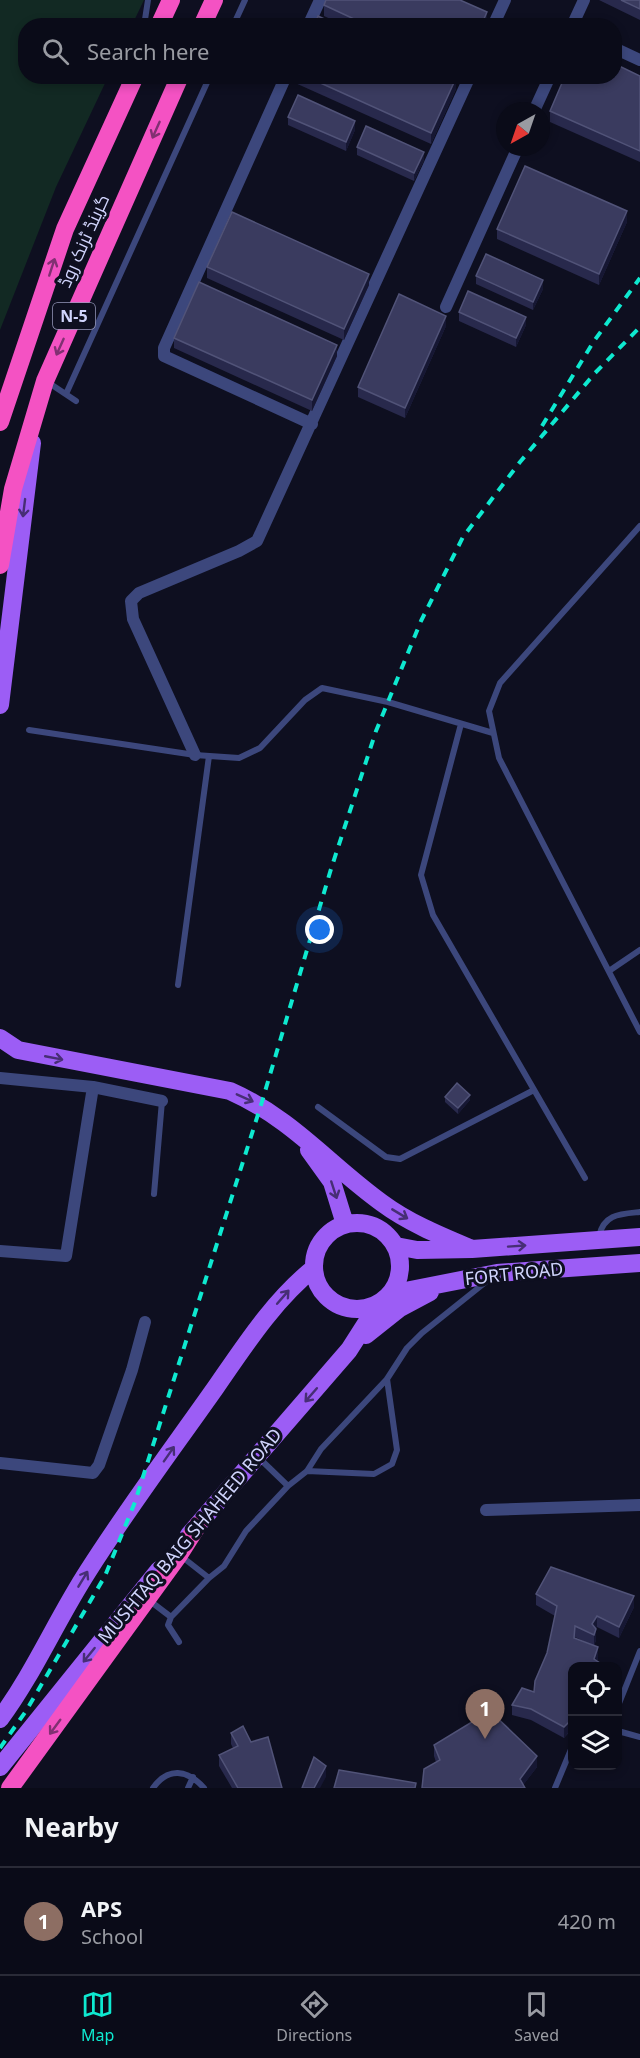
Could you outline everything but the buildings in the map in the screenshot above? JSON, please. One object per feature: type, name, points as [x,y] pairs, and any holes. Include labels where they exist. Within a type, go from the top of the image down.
[{"type":"highway","points":[[163,18],[171,0]]},
{"type":"highway","points":[[206,18],[214,0]]},
{"type":"highway","name":"گرینڈ ٹرنک روڈ","points":[[0,422],[65,229],[131,84]]},
{"type":"highway","name":"گرینڈ ٹرنک روڈ","points":[[0,565],[13,489],[45,381],[176,84]]},
{"type":"highway","points":[[10,1788],[180,1555],[198,1525]]},
{"type":"main road","points":[[0,705],[36,409]]},
{"type":"main road","points":[[0,1038],[18,1050],[230,1091],[261,1105],[292,1127],[382,1203],[410,1220],[472,1249]]},
{"type":"main road","points":[[292,1127],[332,1182],[345,1224]]},
{"type":"main road","points":[[356,1222],[380,1229],[396,1246],[400,1271],[385,1298],[358,1309],[336,1304],[325,1295],[317,1282],[314,1268],[318,1245],[325,1236],[345,1224],[356,1222]]},
{"type":"main road","name":"FORT ROAD","points":[[396,1246],[417,1250],[472,1249],[640,1237]]},
{"type":"main road","name":"FORT ROAD","points":[[385,1298],[459,1279],[497,1273],[640,1263]]},
{"type":"main road","points":[[0,1719],[17,1697],[48,1636],[89,1570],[135,1502],[279,1301],[314,1268]]},
{"type":"main road","points":[[349,1350],[400,1308],[459,1279]]},
{"type":"main road","name":"MUSHTAQ BAIG SHAHEED ROAD","points":[[0,1767],[126,1609],[349,1350],[385,1298]]},
{"type":"street","points":[[312,18],[320,0]]},
{"type":"street","points":[[497,18],[505,0]]},
{"type":"street","points":[[576,18],[584,0]]},
{"type":"street","points":[[622,51],[640,60]]},
{"type":"street","points":[[282,84],[164,348],[164,356],[312,424]]},
{"type":"street","points":[[195,755],[133,619],[131,601],[139,593],[239,551],[257,541],[466,84]]},
{"type":"street","points":[[538,102],[546,84]]},
{"type":"street","points":[[446,307],[514,156]]},
{"type":"street","points":[[0,1078],[93,1087],[162,1101]]},
{"type":"street","points":[[0,1251],[66,1256],[93,1087]]},
{"type":"street","points":[[0,1463],[93,1473],[99,1466],[132,1370],[145,1322]]},
{"type":"street","points":[[486,1510],[640,1505]]},
{"type":"lane","points":[[145,18],[148,0]]},
{"type":"lane","points":[[237,18],[245,0]]},
{"type":"lane","points":[[112,126],[125,84]]},
{"type":"lane","points":[[66,394],[206,84]]},
{"type":"lane","points":[[45,381],[76,401]]},
{"type":"lane","points":[[640,525],[500,683],[489,711],[499,758],[640,1032]]},
{"type":"lane","points":[[29,730],[195,755],[239,758],[260,748],[305,700],[322,688],[388,702],[493,733]]},
{"type":"lane","points":[[461,724],[421,875],[434,915],[585,1178]]},
{"type":"lane","points":[[178,985],[208,756]]},
{"type":"lane","points":[[609,972],[640,950]]},
{"type":"lane","points":[[318,1107],[386,1157],[400,1159],[534,1090]]},
{"type":"lane","points":[[154,1194],[162,1101]]},
{"type":"lane","points":[[598,1240],[605,1221],[611,1217],[640,1212]]},
{"type":"lane","points":[[179,1642],[168,1625],[171,1617],[224,1566],[246,1531],[288,1486],[307,1470],[321,1449],[387,1378],[399,1359],[422,1333],[497,1273]]},
{"type":"lane","points":[[307,1470],[374,1474],[392,1464],[397,1450],[387,1378]]},
{"type":"lane","points":[[257,1456],[288,1486]]},
{"type":"lane","points":[[180,1555],[209,1578]]},
{"type":"lane","points":[[148,1599],[171,1617]]},
{"type":"lane","points":[[622,1696],[640,1651]]},
{"type":"lane","points":[[622,1732],[640,1737]]},
{"type":"lane","points":[[555,1788],[568,1758]]},
{"type":"lane","points":[[153,1788],[160,1779],[173,1772],[193,1777],[204,1788]]},
{"type":"lane","points":[[188,1788],[193,1777]]},
{"type":"green space","points":[[0,0],[144,0],[135,18],[18,18],[18,84],[105,84],[56,187],[0,330]]},
{"type":"railway","points":[[542,426],[594,341],[640,278]]},
{"type":"railway","points":[[0,1748],[26,1711],[105,1576],[135,1502],[261,1105],[331,869],[376,731],[421,621],[463,537],[520,462],[595,373],[640,327]]},
{"type":"place","name":"APS","points":[[485,1739]]}]
